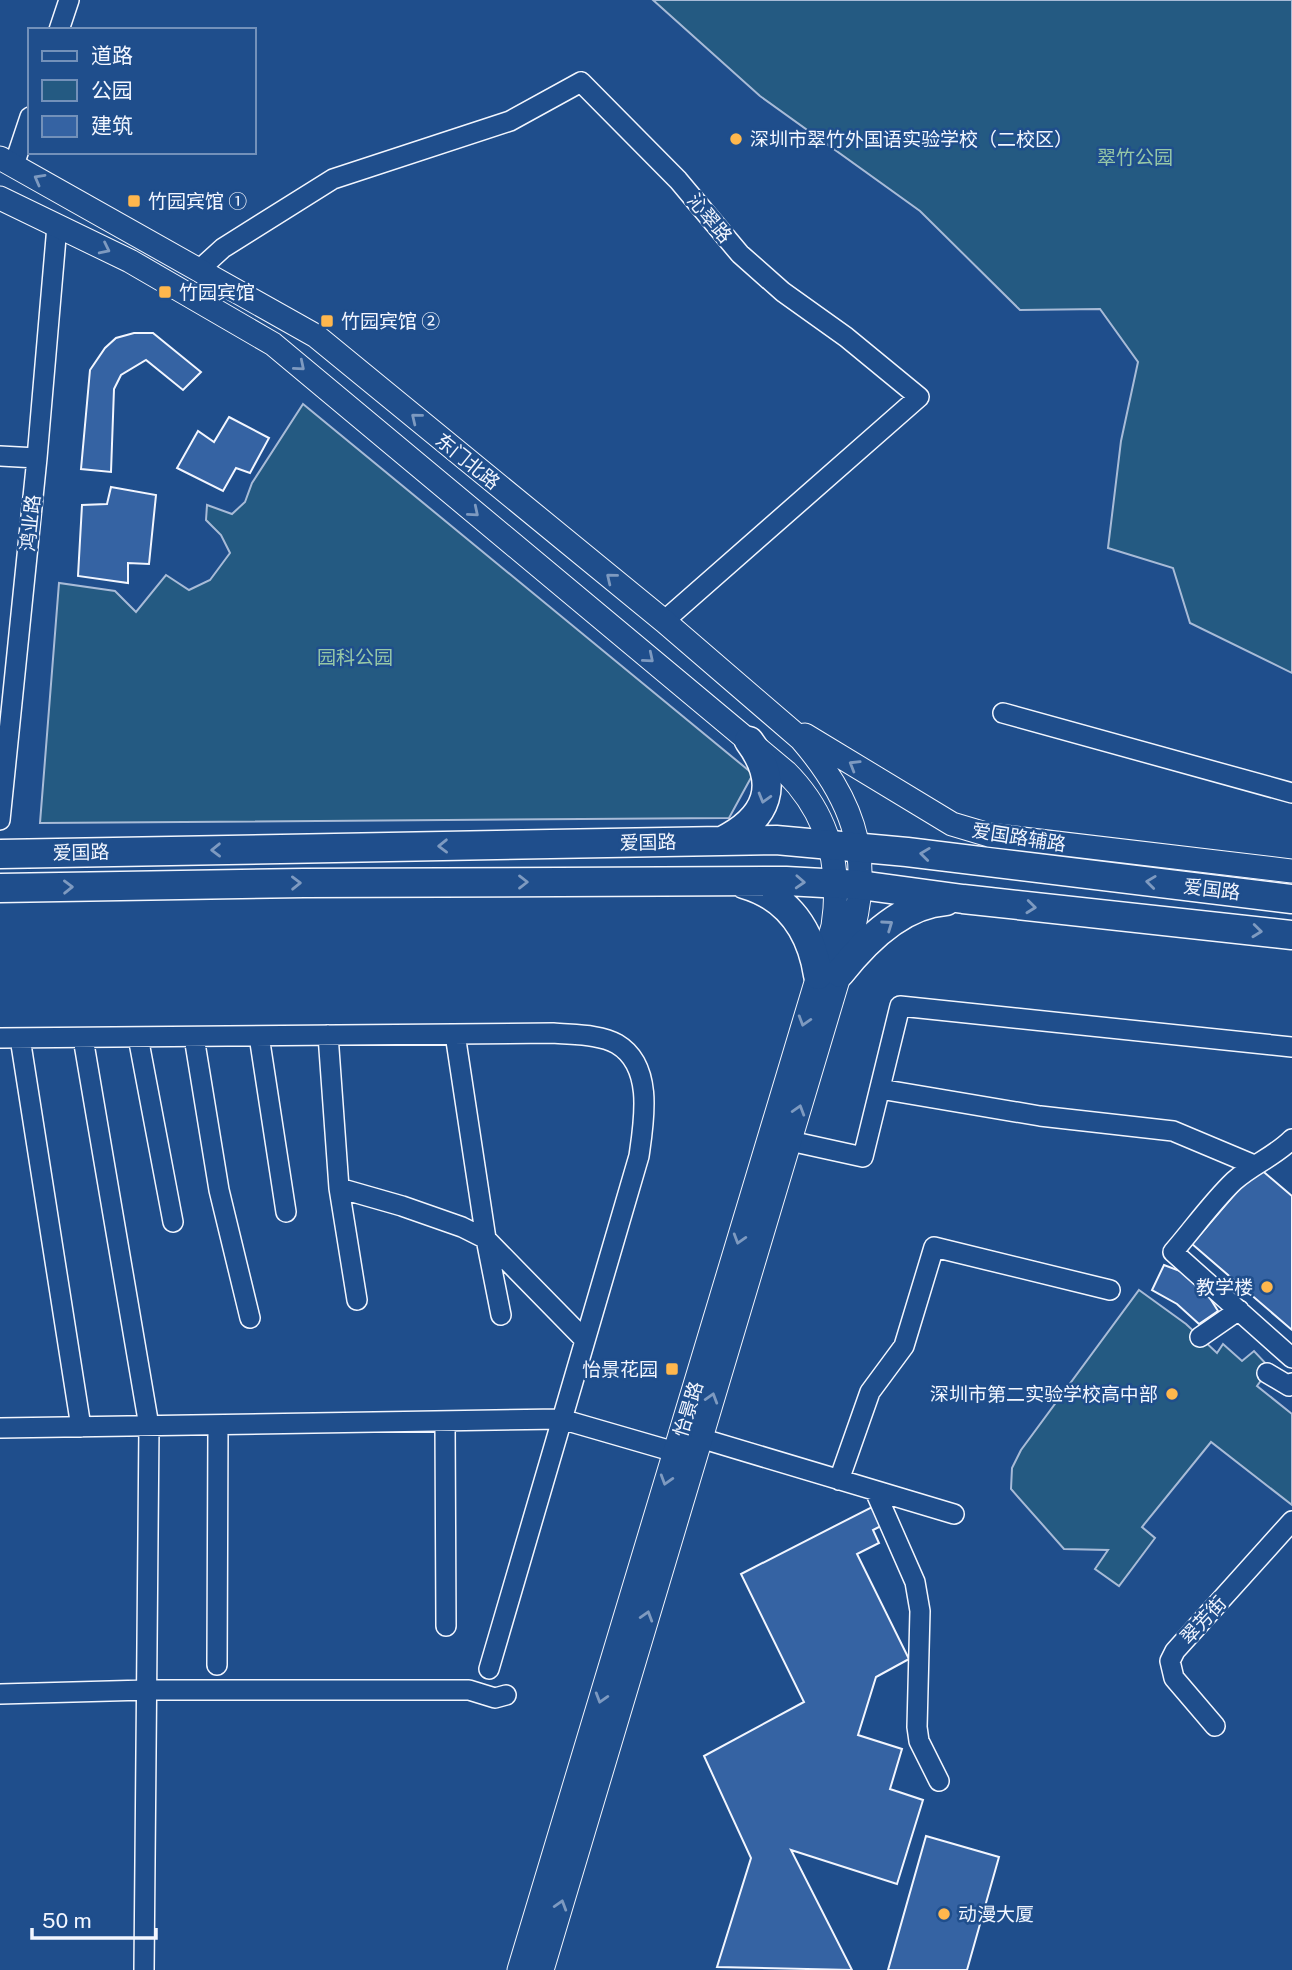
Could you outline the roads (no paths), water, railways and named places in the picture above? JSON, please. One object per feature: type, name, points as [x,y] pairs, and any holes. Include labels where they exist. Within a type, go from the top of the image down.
[{"type":"highway","points":[[722,841],[750,823],[760,811],[765,799],[767,782],[764,766],[749,741]]},
{"type":"highway","name":"爱国路","points":[[0,854],[776,840],[1292,899]]},
{"type":"highway","points":[[734,881],[774,897],[790,912],[803,928],[829,974],[899,918],[918,907],[940,901],[963,900]]},
{"type":"highway","name":"爱国路","points":[[0,888],[304,883],[734,881],[848,885],[1292,935]]},
{"type":"main road","name":"东门北路","points":[[7,162],[316,336],[664,621],[776,717],[816,756],[841,794],[853,822],[859,848]]},
{"type":"main road","name":"东门北路","points":[[0,198],[130,261],[273,344],[803,789],[815,806],[830,845]]},
{"type":"main road","name":"爱国路辅路","points":[[776,717],[935,814],[970,831],[1292,871]]},
{"type":"main road","name":"怡景路","points":[[519,1970],[675,1452],[829,974],[857,914],[848,885],[830,845]]},
{"type":"main road","name":"怡景路","points":[[848,885],[859,848]]},
{"type":"main road","name":"怡景路","points":[[542,1970],[790,1141],[829,974]]},
{"type":"street","points":[[60,28],[69,0]]},
{"type":"street","name":"沁翠路","points":[[200,269],[223,248],[333,179],[510,121],[581,82],[678,180],[740,254],[782,292],[846,337],[919,397],[664,621]]},
{"type":"street","points":[[7,162],[28,121]]},
{"type":"street","name":"鸿业路","points":[[0,820],[37,458],[57,226]]},
{"type":"street","points":[[0,456],[37,458]]},
{"type":"street","points":[[1003,713],[1292,793]]},
{"type":"street","points":[[790,1141],[863,1157],[900,1006],[1292,1047]]},
{"type":"street","points":[[0,1038],[553,1033],[592,1037],[615,1043],[627,1052],[642,1082],[645,1108],[639,1156],[489,1669]]},
{"type":"street","points":[[455,1034],[500,1315]]},
{"type":"street","points":[[327,1035],[339,1188],[357,1300]]},
{"type":"street","points":[[259,1036],[286,1212]]},
{"type":"street","points":[[138,1037],[173,1222]]},
{"type":"street","points":[[194,1037],[219,1190],[250,1318]]},
{"type":"street","points":[[20,1038],[81,1427]]},
{"type":"street","points":[[83,1038],[149,1426],[144,1970]]},
{"type":"street","points":[[880,1089],[1040,1116],[1173,1130],[1254,1165]]},
{"type":"street","points":[[1292,1139],[1278,1154],[1254,1165],[1233,1181],[1173,1252],[1292,1358]]},
{"type":"street","points":[[339,1188],[402,1206],[462,1227],[486,1239],[585,1340]]},
{"type":"street","points":[[839,1480],[870,1392],[904,1346],[934,1247],[1110,1290]]},
{"type":"street","points":[[1200,1337],[1239,1310]]},
{"type":"street","points":[[1267,1373],[1289,1386],[1292,1383]]},
{"type":"street","points":[[0,1428],[561,1419],[675,1452]]},
{"type":"street","points":[[445,1422],[446,1626]]},
{"type":"street","points":[[217,1665],[218,1425]]},
{"type":"street","points":[[701,1438],[954,1514]]},
{"type":"street","points":[[875,1491],[915,1582],[920,1611],[917,1727],[919,1741],[939,1781]]},
{"type":"street","name":"翠芳街","points":[[1215,1726],[1174,1678],[1170,1661],[1175,1651],[1292,1521]]},
{"type":"street","points":[[0,1693],[469,1690],[495,1698],[506,1695]]},
{"type":"place","name":"深圳市翠竹外国语实验学校（二校区）","points":[[736,139]]},
{"type":"place","name":"竹园宾馆 ①","points":[[134,201]]},
{"type":"place","name":"竹园宾馆","points":[[165,292]]},
{"type":"place","name":"竹园宾馆 ②","points":[[327,321]]},
{"type":"place","name":"教学楼","points":[[1267,1287]]},
{"type":"place","name":"怡景花园","points":[[672,1369]]},
{"type":"place","name":"深圳市第二实验学校高中部","points":[[1172,1394]]},
{"type":"place","name":"动漫大厦","points":[[944,1914]]},
{"type":"park label","name":"翠竹公园","points":[[1135,157]]},
{"type":"park label","name":"园科公园","points":[[355,657]]}]
